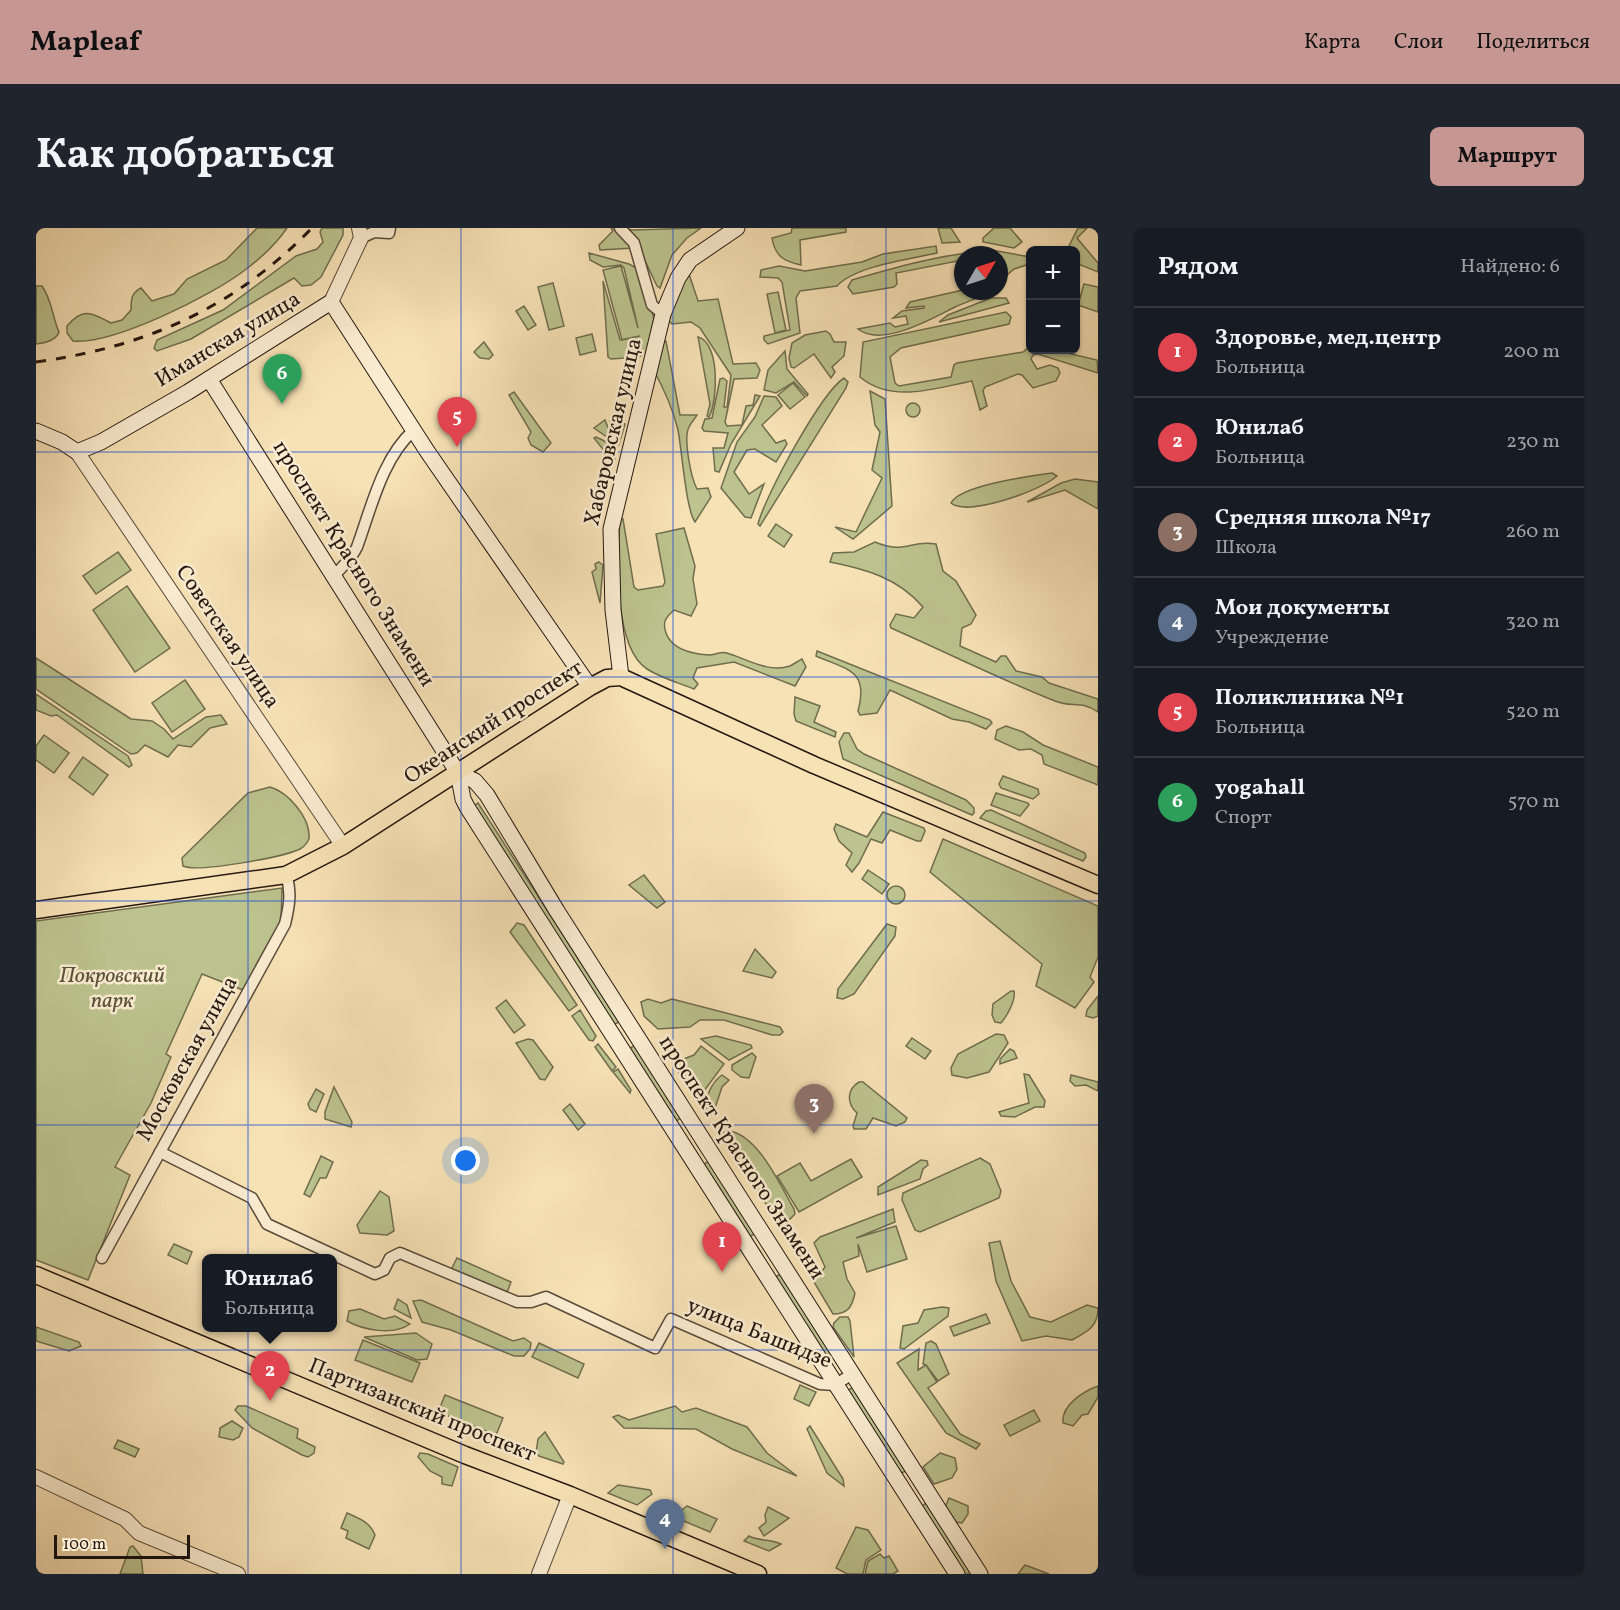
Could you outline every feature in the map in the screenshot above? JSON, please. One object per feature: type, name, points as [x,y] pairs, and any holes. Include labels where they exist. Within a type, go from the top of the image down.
[{"type":"main road","name":"Хабаровская улица","points":[[621,677],[613,610],[611,529],[663,315],[678,278],[690,260],[737,228]]},
{"type":"main road","name":"Иманская улица","points":[[76,452],[125,429],[331,302]]},
{"type":"main road","points":[[331,302],[414,430],[590,687]]},
{"type":"main road","name":"проспект Красного Знамени","points":[[209,379],[458,773],[463,800],[957,1574]]},
{"type":"main road","points":[[36,431],[62,442],[76,452]]},
{"type":"main road","name":"Океанский проспект","points":[[36,910],[286,875],[343,846],[590,687],[607,678],[621,677],[814,765],[1098,885]]},
{"type":"main road","name":"проспект Красного Знамени","points":[[458,773],[475,781],[486,795],[557,911],[980,1574]]},
{"type":"main road","name":"Партизанский проспект","points":[[36,1275],[465,1455],[570,1495],[758,1574]]},
{"type":"main road","points":[[908,1500],[926,1489]]},
{"type":"street","points":[[360,233],[389,233],[390,228]]},
{"type":"street","points":[[620,228],[634,243],[652,305],[663,315]]},
{"type":"street","name":"Иманская улица","points":[[331,302],[360,233]]},
{"type":"street","points":[[334,576],[357,547],[371,504],[390,465],[406,437],[414,430]]},
{"type":"street","name":"Советская улица","points":[[76,452],[343,846]]},
{"type":"street","name":"Московская улица","points":[[102,1258],[285,924],[290,902],[290,886],[286,875]]},
{"type":"street","name":"улица Башидзе","points":[[160,1152],[252,1198],[267,1224],[332,1254]]},
{"type":"street","name":"улица Башидзе","points":[[337,1256],[375,1274],[384,1270],[393,1255],[403,1254],[517,1302],[531,1302],[546,1297],[655,1348],[671,1319],[820,1384],[836,1385],[852,1374]]},
{"type":"street","points":[[36,1477],[121,1516],[139,1533],[238,1574]]},
{"type":"street","points":[[539,1574],[570,1495]]},
{"type":"green space","points":[[257,228],[287,228],[257,261],[187,305],[137,327],[91,340],[73,341],[67,333],[67,326],[83,314],[93,315],[111,323],[122,320],[131,310],[133,295],[141,288],[152,301],[174,294],[187,279],[226,260]]},
{"type":"green space","points":[[322,228],[343,228],[343,235],[321,277],[311,285],[302,286],[294,278],[191,339],[157,351],[154,348],[157,340],[223,310],[296,256],[317,249],[323,242],[320,232]]},
{"type":"green space","points":[[611,228],[618,228],[634,248],[600,250],[599,245],[613,231]]},
{"type":"green space","points":[[624,228],[632,230],[701,228],[687,238],[672,255],[660,288],[638,246]]},
{"type":"green space","points":[[792,228],[846,228],[846,232],[800,240],[801,265],[781,257],[773,244],[772,238],[791,233]]},
{"type":"green space","points":[[938,228],[951,228],[960,242],[942,243]]},
{"type":"green space","points":[[994,228],[1010,228],[1022,242],[1014,248],[983,242],[983,238]]},
{"type":"green space","points":[[1078,228],[1087,228],[1077,238],[1098,263],[1098,272],[1080,265],[1080,246],[1069,246]]},
{"type":"green space","points":[[936,246],[937,253],[869,268],[845,279],[837,286],[800,291],[796,298],[800,333],[768,344],[764,340],[764,336],[790,330],[782,282],[778,278],[760,277],[761,270],[779,266],[805,271],[862,262],[883,254]]},
{"type":"green space","points":[[589,253],[629,264],[640,270],[654,319],[647,351],[639,357],[611,359],[608,357],[603,281],[620,340],[622,340],[603,270],[621,266],[638,328],[624,268],[621,265],[603,267],[590,260]]},
{"type":"green space","points":[[1008,253],[1026,256],[1026,265],[1014,269],[1008,274]]},
{"type":"green space","points":[[954,255],[954,262],[896,273],[897,284],[894,287],[853,294],[848,287],[852,280]]},
{"type":"green space","points":[[688,271],[698,301],[718,299],[733,364],[756,363],[760,370],[757,378],[734,379],[725,422],[727,426],[742,425],[746,406],[753,405],[755,395],[760,396],[731,444],[719,472],[715,471],[713,448],[724,448],[728,433],[704,431],[702,428],[705,419],[712,418],[720,379],[723,378],[727,381],[724,407],[727,407],[731,375],[700,328],[691,322],[672,324],[668,320]]},
{"type":"green space","points":[[553,283],[564,326],[549,330],[538,287]]},
{"type":"green space","points":[[1084,284],[1098,287],[1098,312],[1080,306]]},
{"type":"green space","points":[[36,286],[42,286],[45,291],[59,332],[53,339],[36,344]]},
{"type":"green space","points":[[778,292],[786,330],[775,333],[767,294]]},
{"type":"green space","points":[[954,292],[954,300],[972,300],[921,324],[893,333],[868,334],[858,329],[890,323],[895,327],[908,324],[906,316],[893,318],[902,311],[924,308],[924,306],[906,308],[910,302]]},
{"type":"green space","points":[[986,300],[1007,300],[1009,303],[939,322],[948,315]]},
{"type":"green space","points":[[524,306],[536,325],[528,330],[516,311]]},
{"type":"green space","points":[[1006,312],[1011,317],[1009,324],[901,348],[890,357],[895,383],[899,386],[951,377],[954,365],[957,363],[1023,352],[1026,349],[1026,354],[1038,354],[1033,355],[1031,359],[1037,369],[1050,365],[1058,368],[1060,373],[1056,381],[1033,388],[1022,375],[1018,374],[985,387],[983,391],[987,406],[980,410],[972,381],[914,392],[886,390],[873,385],[860,377],[863,342]]},
{"type":"green space","points":[[826,331],[834,342],[846,342],[844,356],[832,367],[835,372],[831,378],[814,354],[794,368],[791,367],[789,358],[792,343],[805,335]]},
{"type":"green space","points":[[592,334],[596,351],[580,355],[576,338]]},
{"type":"green space","points":[[698,337],[705,341],[714,360],[714,398],[709,417],[707,416],[710,404]]},
{"type":"green space","points":[[663,340],[666,341],[680,415],[697,415],[687,432],[688,458],[697,489],[708,488],[711,497],[695,522],[687,493],[676,422],[668,399],[653,369]]},
{"type":"green space","points":[[484,342],[493,355],[489,359],[480,358],[474,352]]},
{"type":"green space","points":[[785,351],[787,369],[808,394],[807,396],[794,382],[776,393],[764,390],[768,370]]},
{"type":"green space","points":[[1038,354],[1072,354],[1097,360],[1098,373]]},
{"type":"green space","points":[[844,378],[848,382],[846,388],[760,526],[758,524],[771,491],[795,446],[822,403]]},
{"type":"green space","points":[[793,383],[805,397],[790,409],[778,395]]},
{"type":"green space","points":[[870,391],[885,399],[892,506],[853,539],[835,527],[856,532],[882,478],[872,470],[880,432],[875,425]]},
{"type":"green space","points":[[514,392],[551,443],[543,452],[531,445],[528,438],[531,432],[509,395]]},
{"type":"green space","points":[[764,396],[776,397],[782,406],[762,425],[776,443],[785,440],[787,444],[776,462],[755,449],[747,450],[734,472],[749,494],[764,484],[751,518],[745,517],[721,488],[737,442],[755,417]]},
{"type":"green space","points":[[910,403],[916,403],[920,410],[916,417],[910,417],[906,413],[906,407]]},
{"type":"green space","points":[[605,420],[612,438],[611,440],[594,428]]},
{"type":"green space","points":[[610,421],[625,424],[619,444]]},
{"type":"green space","points":[[594,438],[617,447],[614,463]]},
{"type":"green space","points":[[1052,473],[1057,476],[1049,482],[1005,500],[973,507],[951,503],[957,497],[981,486]]},
{"type":"green space","points":[[1075,479],[1098,482],[1098,509],[1065,490],[1027,502],[1061,483]]},
{"type":"green space","points":[[620,517],[623,519],[634,587],[638,590],[663,586],[665,582],[656,534],[684,528],[695,566],[693,579],[697,604],[691,616],[674,610],[667,617],[665,629],[673,643],[696,654],[725,653],[774,668],[790,666],[802,659],[806,667],[795,686],[734,662],[697,668],[693,678],[698,684],[694,689],[647,669],[636,657],[628,641],[623,621],[618,575]]},
{"type":"green space","points":[[776,524],[792,535],[784,547],[768,536]]},
{"type":"green space","points":[[875,542],[894,547],[920,543],[936,544],[943,571],[956,581],[976,615],[971,624],[962,628],[960,646],[996,662],[1001,656],[1006,656],[1016,671],[1042,677],[1049,683],[1098,699],[1098,712],[1086,706],[1055,701],[1013,684],[891,628],[890,625],[896,614],[914,618],[923,607],[903,589],[881,576],[830,562],[833,553],[854,552]]},
{"type":"green space","points":[[118,552],[131,570],[96,594],[83,576]]},
{"type":"green space","points":[[599,562],[603,565],[600,603],[592,572],[596,569],[595,564]]},
{"type":"green space","points":[[127,586],[170,648],[135,672],[93,610]]},
{"type":"green space","points":[[817,651],[990,720],[992,723],[986,729],[969,722],[952,719],[890,690],[877,713],[860,715],[858,711],[861,687],[858,679],[846,669],[816,656]]},
{"type":"green space","points":[[36,658],[131,719],[152,721],[173,739],[206,717],[221,715],[227,724],[210,728],[191,747],[178,745],[168,757],[145,745],[137,753],[131,754],[36,689]]},
{"type":"green space","points":[[185,680],[205,709],[172,732],[152,703]]},
{"type":"green space","points":[[36,694],[128,756],[132,765],[129,767],[57,715],[51,716],[36,710]]},
{"type":"green space","points":[[795,697],[820,706],[814,722],[836,732],[835,737],[796,721]]},
{"type":"green space","points":[[1006,726],[1023,732],[1043,745],[1098,767],[1098,785],[1044,764],[1042,755],[1031,749],[1019,750],[995,739],[997,730]]},
{"type":"green space","points":[[844,733],[849,733],[857,749],[864,754],[966,800],[974,808],[974,813],[972,815],[843,759],[839,742]]},
{"type":"green space","points":[[44,735],[69,753],[54,773],[36,760],[36,746]]},
{"type":"green space","points":[[83,757],[108,775],[93,795],[69,777]]},
{"type":"green space","points":[[1003,776],[1038,789],[1039,794],[1033,799],[1001,788],[999,784]]},
{"type":"green space","points":[[270,787],[291,800],[302,815],[309,831],[309,839],[304,846],[291,852],[241,863],[192,868],[183,866],[182,858],[248,793]]},
{"type":"green space","points":[[996,793],[1029,805],[1020,816],[991,805]]},
{"type":"green space","points":[[478,803],[619,1022],[611,1026],[473,806]]},
{"type":"green space","points":[[991,810],[1085,853],[1086,857],[1083,861],[980,818],[986,811]]},
{"type":"green space","points":[[883,812],[924,828],[921,841],[890,830],[882,843],[871,839],[852,872],[846,865],[852,853],[839,841],[834,829],[836,824],[867,837]]},
{"type":"green space","points":[[943,839],[1098,906],[1098,957],[1090,977],[1094,982],[1075,1008],[1036,986],[1042,964],[930,872]]},
{"type":"green space","points":[[868,870],[889,884],[882,894],[862,879]]},
{"type":"green space","points":[[644,875],[665,902],[657,908],[629,885]]},
{"type":"green space","points":[[892,886],[900,886],[905,891],[903,902],[892,904],[887,899],[887,891]]},
{"type":"green space","name":"Покровский парк","points":[[282,888],[281,922],[243,990],[202,974],[166,1054],[171,1057],[151,1103],[115,1167],[130,1175],[88,1280],[36,1260],[36,921]]},
{"type":"green space","points":[[517,923],[524,925],[577,1005],[569,1011],[510,932]]},
{"type":"green space","points":[[887,924],[896,927],[895,936],[854,994],[843,999],[837,998],[838,989]]},
{"type":"green space","points":[[755,949],[776,972],[772,978],[743,971]]},
{"type":"green space","points":[[1014,991],[1014,995],[1008,1012],[1001,1023],[995,1022],[992,1015],[993,1004]]},
{"type":"green space","points":[[1098,996],[1098,1016],[1093,1018],[1086,1016],[1087,1010]]},
{"type":"green space","points":[[648,999],[661,1003],[672,999],[780,1027],[783,1032],[780,1035],[772,1035],[724,1020],[700,1020],[690,1027],[658,1029],[644,1016],[641,1002]]},
{"type":"green space","points":[[506,1000],[525,1025],[514,1033],[496,1008]]},
{"type":"green space","points":[[580,1010],[596,1036],[593,1041],[589,1040],[572,1016]]},
{"type":"green space","points":[[996,1034],[1004,1035],[1008,1043],[989,1072],[967,1078],[952,1075],[951,1068],[958,1054]]},
{"type":"green space","points":[[716,1036],[751,1045],[752,1048],[729,1060],[701,1039]]},
{"type":"green space","points":[[912,1038],[931,1051],[925,1059],[906,1046]]},
{"type":"green space","points":[[528,1039],[533,1040],[553,1067],[545,1080],[540,1079],[516,1043]]},
{"type":"green space","points":[[598,1044],[616,1067],[612,1071],[595,1047]]},
{"type":"green space","points":[[635,1045],[681,1118],[673,1123],[627,1050]]},
{"type":"green space","points":[[701,1046],[724,1064],[698,1099],[690,1091],[675,1066],[678,1061],[694,1055]]},
{"type":"green space","points":[[1010,1049],[1014,1051],[1017,1058],[1000,1064],[1000,1059]]},
{"type":"green space","points":[[752,1053],[756,1057],[749,1078],[741,1077],[732,1070],[732,1065]]},
{"type":"green space","points":[[618,1069],[631,1090],[630,1093],[613,1072]]},
{"type":"green space","points":[[1024,1074],[1029,1075],[1045,1101],[1044,1107],[1035,1107],[1015,1117],[1001,1116],[999,1112],[1029,1103]]},
{"type":"green space","points":[[722,1075],[729,1080],[722,1087],[713,1114],[709,1115],[706,1111],[708,1096],[715,1082]]},
{"type":"green space","points":[[1071,1075],[1098,1082],[1098,1091],[1086,1085],[1075,1086],[1070,1081]]},
{"type":"green space","points":[[859,1082],[863,1082],[907,1118],[905,1122],[896,1126],[873,1118],[866,1129],[854,1129],[857,1113],[849,1097],[852,1089]]},
{"type":"green space","points":[[334,1087],[352,1122],[351,1127],[325,1119],[325,1112]]},
{"type":"green space","points":[[316,1089],[324,1094],[316,1112],[310,1109],[308,1104]]},
{"type":"green space","points":[[570,1104],[585,1124],[578,1130],[563,1110]]},
{"type":"green space","points":[[729,1131],[749,1142],[767,1162],[794,1209],[795,1214],[788,1221],[779,1223],[721,1137],[722,1133]]},
{"type":"green space","points":[[321,1156],[333,1162],[326,1178],[320,1178],[310,1197],[304,1194]]},
{"type":"green space","points":[[980,1158],[990,1164],[1001,1191],[999,1198],[920,1232],[915,1230],[902,1200],[903,1193]]},
{"type":"green space","points":[[851,1159],[862,1177],[799,1212],[777,1176],[800,1163],[811,1181]]},
{"type":"green space","points":[[710,1160],[756,1233],[749,1237],[703,1165]]},
{"type":"green space","points":[[921,1160],[927,1161],[928,1165],[923,1169],[920,1179],[878,1195],[878,1187]]},
{"type":"green space","points":[[380,1191],[389,1197],[394,1231],[387,1235],[360,1233],[357,1225]]},
{"type":"green space","points":[[893,1209],[895,1222],[856,1238],[896,1226],[907,1259],[867,1272],[858,1244],[859,1256],[843,1262],[847,1279],[855,1293],[852,1302],[846,1311],[833,1314],[814,1282],[825,1267],[814,1243],[820,1237]]},
{"type":"green space","points":[[1000,1241],[1011,1281],[1030,1317],[1051,1322],[1087,1305],[1098,1308],[1096,1320],[1091,1328],[1072,1340],[1046,1336],[1022,1341],[996,1281],[989,1243]]},
{"type":"green space","points":[[174,1244],[192,1252],[187,1264],[168,1255]]},
{"type":"green space","points":[[457,1258],[511,1282],[506,1295],[451,1270]]},
{"type":"green space","points":[[781,1274],[834,1356],[827,1361],[773,1278]]},
{"type":"green space","points":[[398,1299],[407,1305],[411,1318],[394,1309]]},
{"type":"green space","points":[[421,1300],[513,1341],[524,1338],[531,1343],[530,1349],[524,1356],[514,1356],[451,1330],[422,1322],[413,1301]]},
{"type":"green space","points":[[949,1308],[948,1316],[904,1349],[900,1348],[903,1326],[918,1323],[924,1310]]},
{"type":"green space","points":[[360,1309],[384,1319],[395,1316],[410,1324],[387,1331],[361,1327],[347,1321],[349,1311]]},
{"type":"green space","points":[[986,1314],[990,1323],[954,1336],[950,1327]]},
{"type":"green space","points":[[840,1317],[848,1317],[850,1321],[854,1357],[833,1327]]},
{"type":"green space","points":[[36,1327],[79,1342],[81,1346],[69,1351],[36,1341]]},
{"type":"green space","points":[[416,1333],[432,1344],[427,1359],[417,1360],[364,1337]]},
{"type":"green space","points":[[363,1340],[420,1363],[412,1382],[355,1360]]},
{"type":"green space","points":[[931,1341],[936,1344],[949,1374],[938,1381],[923,1364],[926,1343]]},
{"type":"green space","points":[[539,1343],[584,1364],[578,1378],[532,1357]]},
{"type":"green space","points":[[919,1349],[918,1370],[926,1365],[937,1382],[928,1388],[960,1434],[980,1444],[976,1449],[946,1433],[897,1363]]},
{"type":"green space","points":[[800,1385],[816,1392],[809,1406],[794,1399]]},
{"type":"green space","points":[[1098,1386],[1098,1397],[1088,1414],[1082,1415],[1073,1426],[1063,1423],[1063,1416],[1074,1400]]},
{"type":"green space","points":[[853,1387],[907,1470],[899,1475],[846,1392]]},
{"type":"green space","points":[[445,1395],[503,1418],[496,1435],[438,1412]]},
{"type":"green space","points":[[238,1406],[246,1406],[298,1429],[297,1438],[315,1447],[314,1453],[308,1457],[302,1455],[252,1428],[235,1410]]},
{"type":"green space","points":[[675,1406],[682,1412],[696,1408],[747,1427],[767,1453],[797,1476],[732,1449],[696,1429],[624,1428],[613,1417],[618,1415],[629,1420]]},
{"type":"green space","points":[[1034,1410],[1040,1421],[1010,1436],[1004,1425]]},
{"type":"green space","points":[[232,1421],[243,1428],[239,1437],[233,1440],[219,1437],[220,1428]]},
{"type":"green space","points":[[810,1426],[843,1479],[844,1486],[827,1473],[807,1429]]},
{"type":"green space","points":[[545,1432],[564,1462],[563,1464],[536,1453],[538,1439]]},
{"type":"green space","points":[[118,1440],[139,1449],[135,1457],[114,1448]]},
{"type":"green space","points":[[420,1453],[428,1454],[458,1467],[452,1486],[442,1484],[442,1477],[430,1471],[418,1457]]},
{"type":"green space","points":[[940,1453],[955,1458],[957,1469],[952,1478],[934,1484],[923,1467]]},
{"type":"green space","points":[[618,1485],[650,1490],[652,1494],[637,1505],[608,1493]]},
{"type":"green space","points":[[949,1498],[968,1506],[968,1514],[962,1523],[956,1522],[945,1508]]},
{"type":"green space","points":[[926,1503],[974,1574],[964,1574],[920,1508]]},
{"type":"green space","points":[[687,1506],[717,1519],[710,1532],[679,1519],[678,1513]]},
{"type":"green space","points":[[768,1507],[789,1518],[764,1536],[759,1528],[766,1522],[765,1515]]},
{"type":"green space","points":[[347,1513],[364,1521],[373,1531],[375,1535],[369,1549],[346,1538],[348,1531],[341,1528]]},
{"type":"green space","points":[[856,1527],[868,1530],[881,1550],[866,1560],[863,1574],[847,1574],[836,1568]]},
{"type":"green space","points":[[749,1536],[781,1544],[769,1551],[744,1541]]},
{"type":"green space","points":[[133,1546],[141,1556],[143,1574],[120,1574],[130,1547]]},
{"type":"green space","points":[[880,1554],[884,1558],[889,1556],[898,1571],[893,1574],[865,1574],[868,1561]]},
{"type":"green space","points":[[1025,1565],[1049,1574],[1018,1574]]},
{"type":"railway","points":[[36,362],[115,346],[186,319],[219,302],[251,281],[312,228]]},
{"type":"place","name":"yogahall","points":[[282,404]]},
{"type":"place","name":"Поликлиника №1","points":[[457,447]]},
{"type":"place","name":"Средняя школа №17","points":[[814,1134]]},
{"type":"place","name":"Здоровье, мед.центр","points":[[722,1272]]},
{"type":"place","name":"Юнилаб","points":[[270,1401]]},
{"type":"place","name":"Мои документы","points":[[665,1549]]}]
